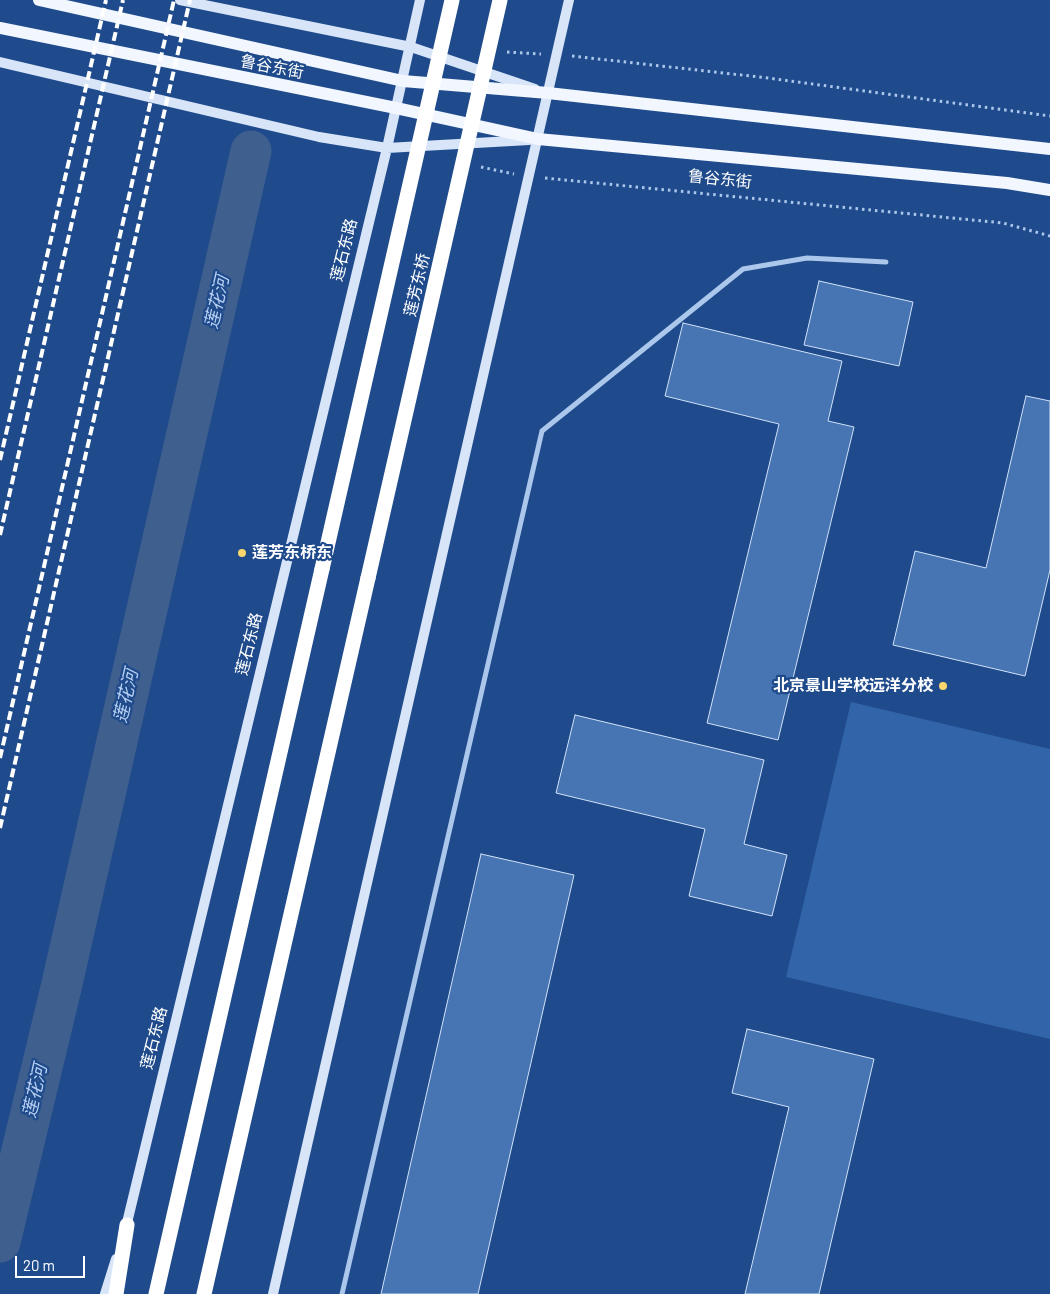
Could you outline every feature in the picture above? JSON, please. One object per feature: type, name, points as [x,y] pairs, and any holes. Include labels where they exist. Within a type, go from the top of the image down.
[{"type":"highway","name":"莲芳东桥","points":[[156,1294],[452,0]]},
{"type":"highway","name":"莲芳东桥","points":[[204,1294],[500,0]]},
{"type":"highway","points":[[116,1294],[127,1225]]},
{"type":"main road","name":"鲁谷东街","points":[[39,0],[402,81],[548,93]]},
{"type":"main road","name":"鲁谷东街","points":[[0,28],[396,108],[538,139],[997,182],[1050,190]]},
{"type":"main road","points":[[548,93],[1050,149]]},
{"type":"street","points":[[180,0],[411,47],[548,93]]},
{"type":"street","name":"莲石东路","points":[[105,1294],[127,1225],[387,148],[420,0]]},
{"type":"street","points":[[273,1294],[569,0]]},
{"type":"street","name":"鲁谷东街","points":[[0,62],[320,137],[387,148],[538,139]]},
{"type":"street","points":[[342,1294],[542,432],[744,269],[806,258],[886,262]]},
{"type":"path","points":[[498,52],[556,55],[768,78],[1050,116]]},
{"type":"path","name":"鲁谷东街","points":[[472,166],[529,177],[1003,223],[1050,236]]},
{"type":"shaded area","points":[[851,702],[1050,749],[1050,1039],[786,977]]},
{"type":"building","points":[[819,281],[913,302],[899,366],[804,345]]},
{"type":"building","points":[[683,323],[842,361],[828,421],[854,427],[778,740],[707,723],[779,424],[665,396]]},
{"type":"building","points":[[1026,396],[1050,401],[1050,570],[1025,676],[893,645],[915,551],[986,568]]},
{"type":"building","points":[[575,715],[764,760],[744,844],[787,855],[772,916],[689,896],[705,829],[556,793]]},
{"type":"building","points":[[481,854],[574,875],[478,1294],[381,1294]]},
{"type":"building","points":[[747,1029],[874,1059],[819,1294],[745,1294],[789,1107],[732,1093]]},
{"type":"waterway","name":"莲花河","points":[[0,1242],[61,988],[251,151]]},
{"type":"railway","points":[[0,460],[106,0]]},
{"type":"railway","points":[[0,535],[123,0]]},
{"type":"railway","points":[[0,758],[174,0]]},
{"type":"railway","points":[[0,828],[190,0]]},
{"type":"place","name":"莲芳东桥东","points":[[242,553]]},
{"type":"place","name":"北京景山学校远洋分校","points":[[943,686]]}]
